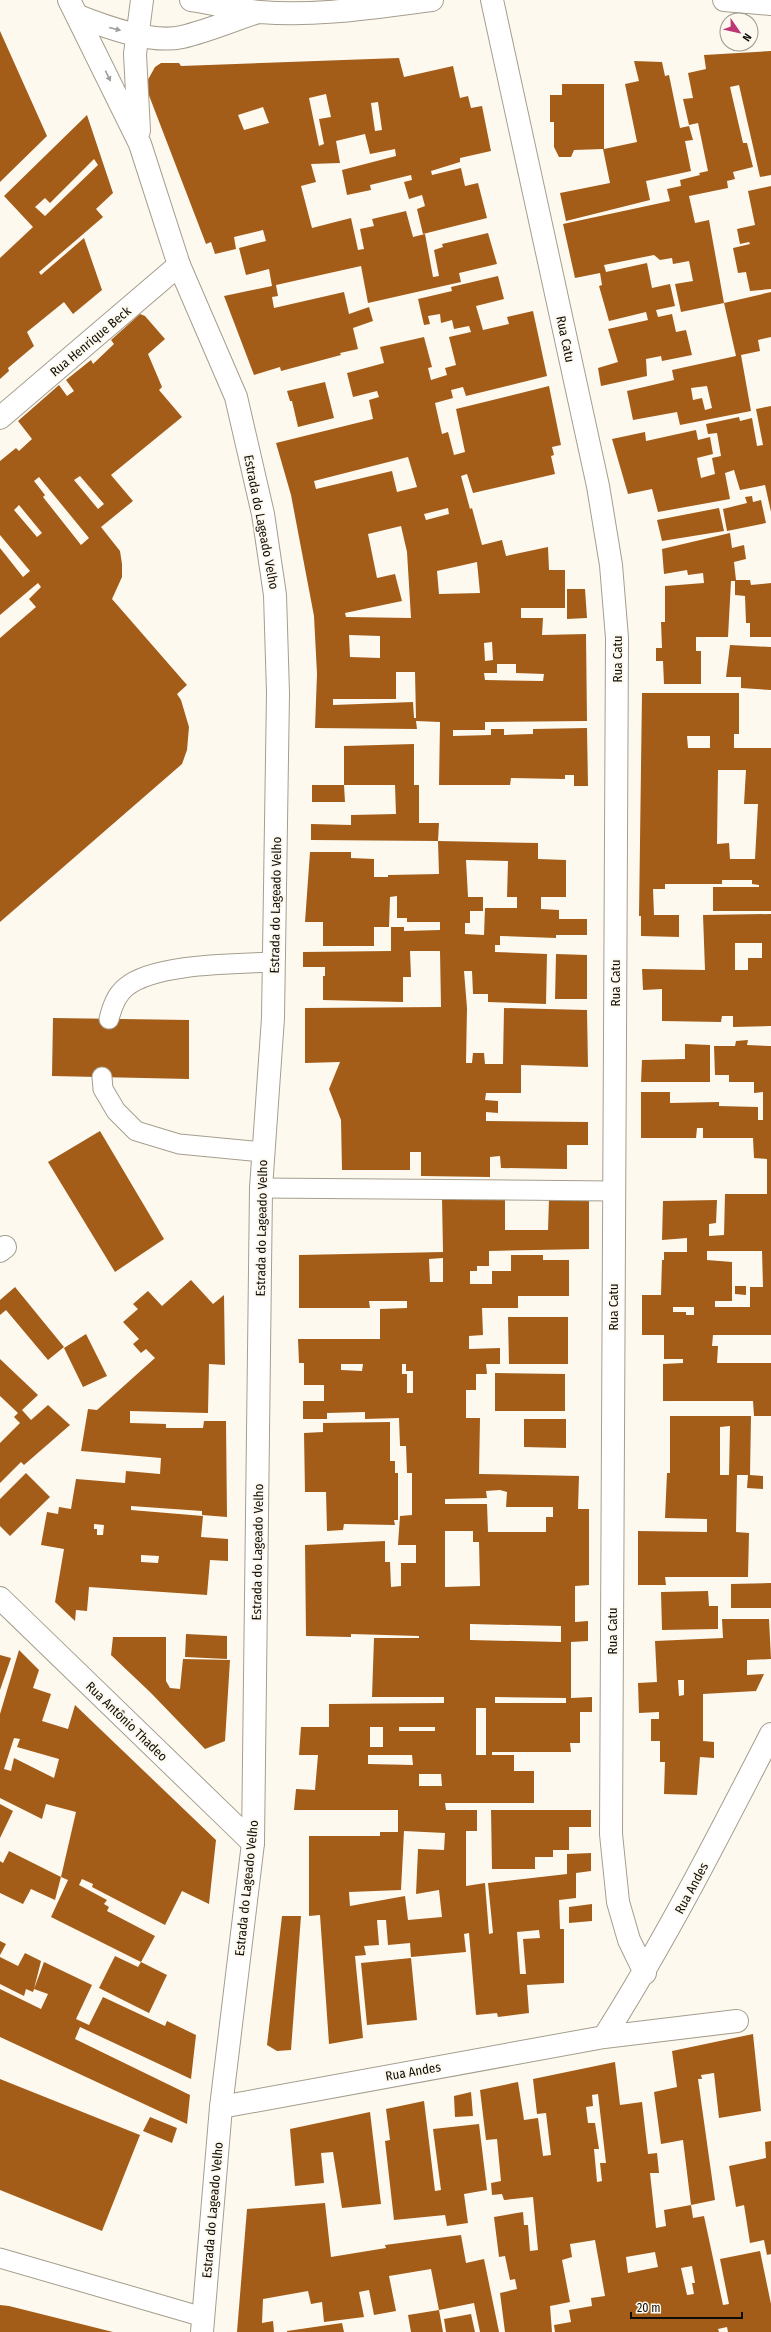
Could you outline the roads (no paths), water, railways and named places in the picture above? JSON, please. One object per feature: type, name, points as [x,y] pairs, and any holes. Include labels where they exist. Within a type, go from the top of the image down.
[{"type":"street","name":"Estrada do Lageado Velho","points":[[140,144],[135,81],[137,34],[142,0]]},
{"type":"street","points":[[191,0],[259,12],[301,13],[353,10],[432,0]]},
{"type":"street","name":"Rua Catu","points":[[492,0],[596,478],[611,565],[617,638],[613,1191],[611,1834],[618,1902],[629,1940],[645,1972]]},
{"type":"street","points":[[724,0],[771,4]]},
{"type":"street","name":"Estrada do Lageado Velho","points":[[74,8],[140,144],[180,264],[236,397],[263,514],[275,595],[278,693],[274,962],[273,1018],[261,1188],[254,1843],[221,2106],[202,2325]]},
{"type":"street","points":[[74,8],[101,25],[148,37],[181,38],[259,12]]},
{"type":"street","name":"Rua Henrique Beck","points":[[0,418],[180,264]]},
{"type":"street","name":"Rua Antônio Thadeo","points":[[0,1598],[254,1843]]},
{"type":"street","name":"Rua Andes","points":[[604,2037],[645,1972],[686,1899],[771,1734]]},
{"type":"street","name":"Rua Andes","points":[[221,2106],[604,2037],[737,2021]]},
{"type":"lane","points":[[109,1019],[113,1004],[126,987],[159,972],[193,967],[274,962]]},
{"type":"lane","points":[[102,1077],[103,1089],[116,1111],[136,1131],[179,1144],[263,1152]]},
{"type":"lane","points":[[261,1188],[613,1191]]},
{"type":"lane","points":[[0,2258],[202,2325]]}]
